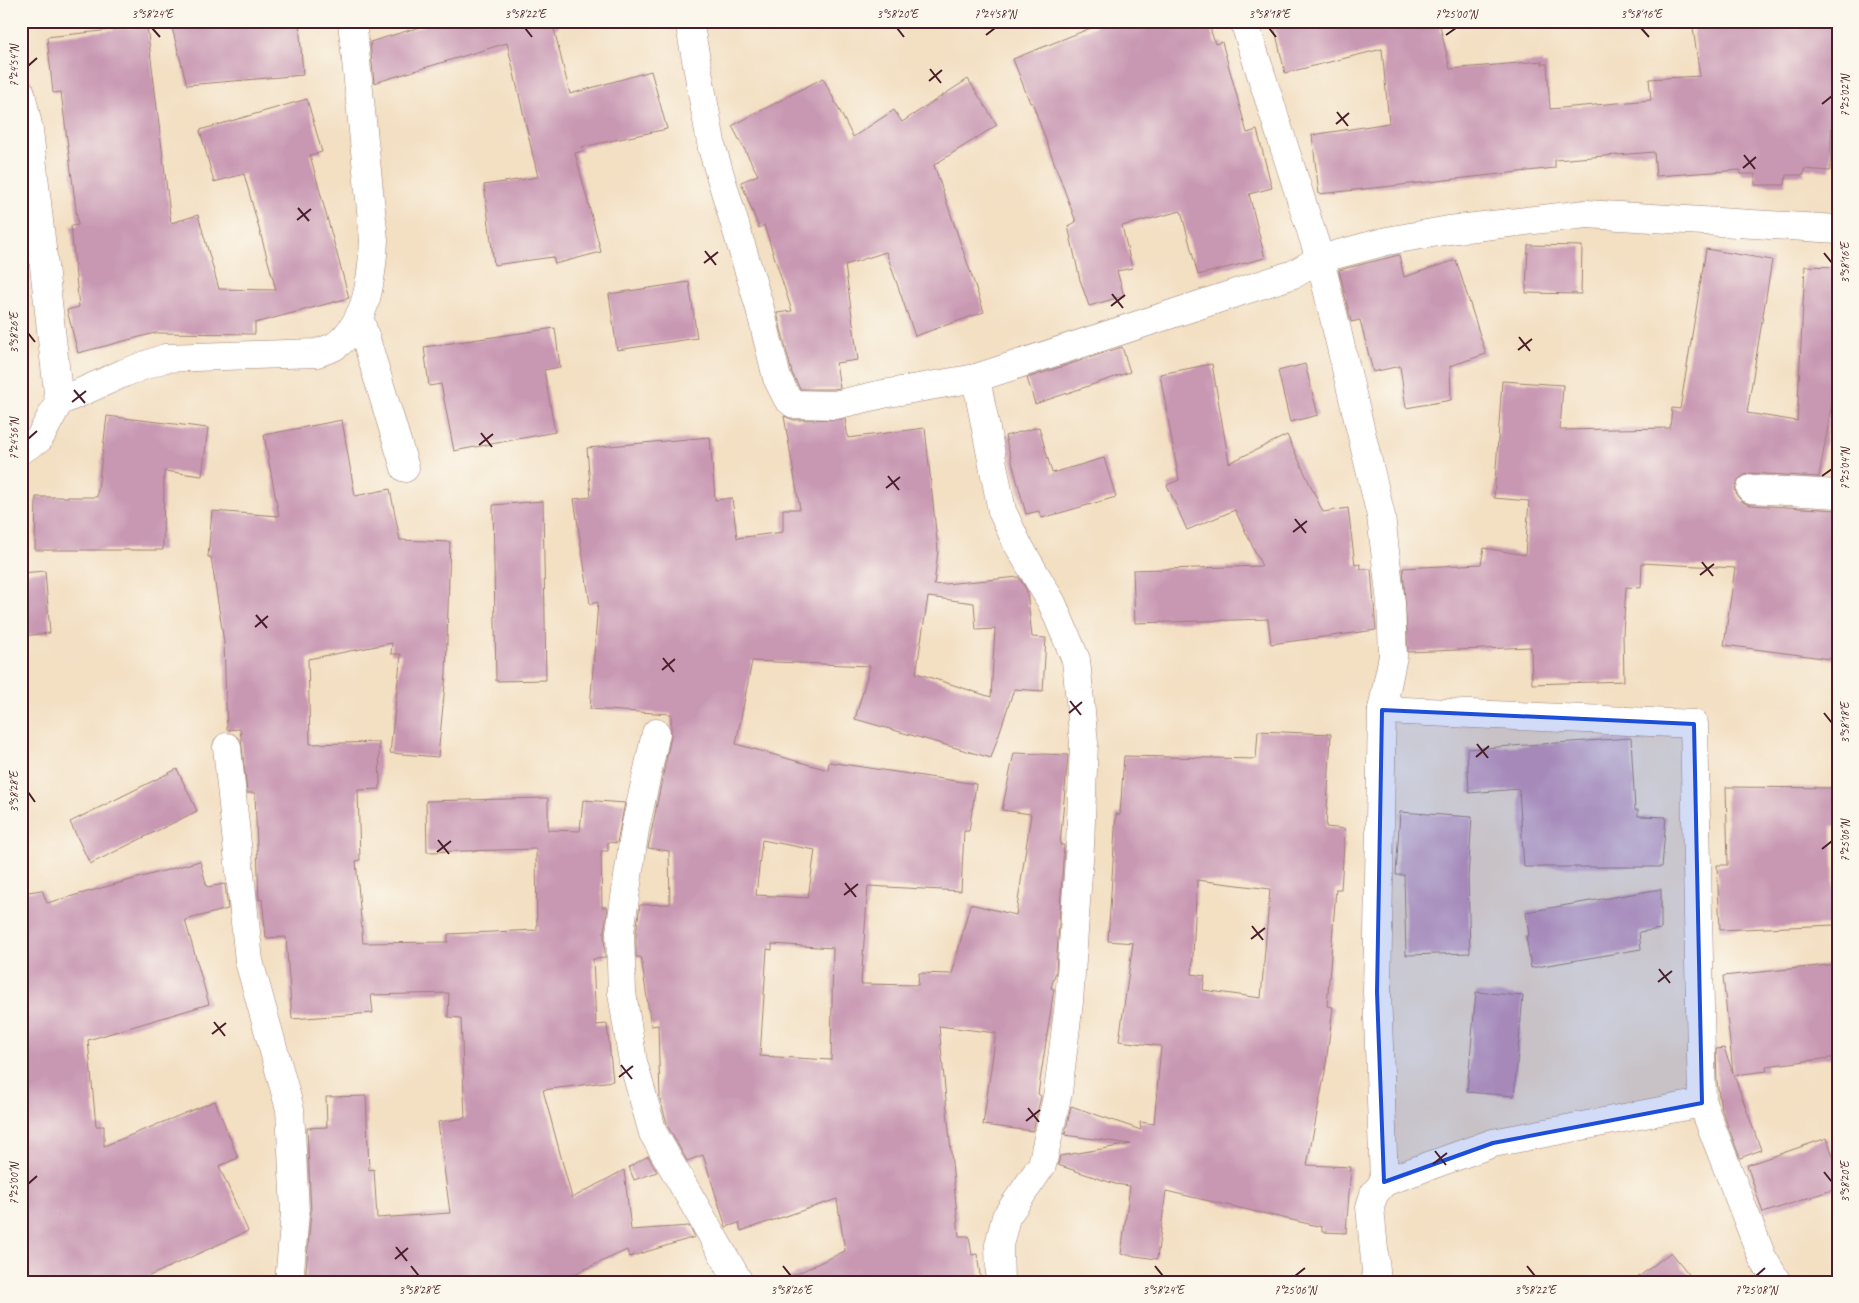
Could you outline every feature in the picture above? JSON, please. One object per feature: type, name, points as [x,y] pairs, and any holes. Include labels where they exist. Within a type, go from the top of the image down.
[{"type":"street","points":[[59,402],[124,373],[165,358],[316,353],[334,346],[359,316],[372,275],[374,240],[352,21]]},
{"type":"street","points":[[689,21],[712,148],[759,305],[777,378],[787,398],[794,404],[835,405],[883,394],[976,378],[1294,274],[1320,259],[1387,241],[1449,230],[1586,214],[1838,229]]},
{"type":"street","points":[[1244,21],[1320,259],[1381,516],[1391,603],[1393,656],[1382,710],[1377,992],[1384,1182]]},
{"type":"street","points":[[21,93],[29,130],[59,402],[39,439],[21,450]]},
{"type":"street","points":[[359,316],[405,468]]},
{"type":"street","points":[[976,378],[1002,510],[1017,543],[1052,603],[1076,660],[1084,743],[1080,845],[1070,992],[1058,1092],[1042,1165],[1006,1217],[999,1246],[1000,1282]]},
{"type":"street","points":[[1752,489],[1838,494]]},
{"type":"street","points":[[1382,710],[1694,724],[1702,1103],[1762,1257],[1777,1282]]},
{"type":"street","points":[[656,733],[635,829],[620,932],[622,993],[633,1062],[653,1133],[739,1282]]},
{"type":"street","points":[[227,747],[249,961],[290,1109],[296,1213],[289,1282]]},
{"type":"street","points":[[1377,1282],[1370,1207],[1374,1194],[1384,1182],[1493,1143],[1702,1103]]},
{"type":"highlighted area","points":[[1382,710],[1694,724],[1702,1103],[1493,1143],[1384,1182],[1377,992]]},
{"type":"building","points":[[192,21],[299,21],[303,75],[187,85],[171,24]]},
{"type":"building","points":[[440,21],[558,21],[559,28],[554,29],[570,94],[651,71],[667,129],[582,147],[583,151],[575,153],[601,252],[555,264],[553,257],[494,265],[484,185],[538,177],[507,43],[374,83],[370,42]]},
{"type":"building","points":[[1095,21],[1208,21],[1215,44],[1222,42],[1247,133],[1257,130],[1272,188],[1249,194],[1265,258],[1198,275],[1181,211],[1122,226],[1132,268],[1117,271],[1124,296],[1089,306],[1080,280],[1068,226],[1076,222],[1032,102],[1030,103],[1013,59],[1096,26]]},
{"type":"building","points":[[1273,21],[1439,21],[1450,69],[1542,61],[1542,64],[1547,64],[1550,109],[1651,100],[1649,79],[1700,76],[1692,21],[1838,21],[1838,98],[1833,98],[1830,171],[1804,169],[1804,175],[1786,175],[1785,185],[1755,185],[1755,174],[1740,174],[1740,170],[1656,176],[1654,152],[1555,160],[1555,168],[1319,194],[1312,135],[1389,123],[1382,49],[1285,73]]},
{"type":"building","points":[[147,26],[171,223],[198,215],[219,289],[276,290],[244,174],[214,182],[200,130],[307,99],[322,152],[310,155],[349,298],[255,323],[255,334],[155,333],[78,353],[67,310],[79,307],[71,226],[78,225],[61,92],[53,93],[47,37]]},
{"type":"building","points":[[823,78],[853,137],[894,110],[902,122],[968,79],[997,125],[934,165],[984,312],[915,336],[886,252],[845,265],[858,360],[836,363],[840,388],[800,389],[792,373],[777,313],[792,311],[764,225],[759,228],[741,182],[758,175],[732,126]]},
{"type":"building","points":[[1528,245],[1582,246],[1581,294],[1526,293]]},
{"type":"building","points":[[1706,249],[1772,260],[1747,413],[1797,421],[1805,266],[1838,267],[1838,392],[1834,392],[1819,477],[1751,473],[1744,475],[1738,480],[1735,489],[1737,496],[1743,502],[1750,505],[1838,510],[1838,660],[1724,645],[1735,568],[1642,563],[1641,588],[1626,587],[1623,634],[1624,681],[1532,684],[1531,647],[1408,652],[1403,568],[1481,564],[1484,548],[1525,555],[1529,501],[1494,498],[1502,381],[1563,385],[1560,430],[1670,428],[1672,408],[1680,409]]},
{"type":"building","points":[[1399,255],[1404,277],[1456,260],[1486,354],[1450,366],[1451,400],[1406,408],[1400,366],[1373,372],[1360,320],[1351,322],[1339,270]]},
{"type":"building","points":[[689,282],[697,338],[617,350],[609,294]]},
{"type":"building","points":[[555,328],[560,367],[544,370],[555,432],[454,451],[441,384],[429,386],[424,347]]},
{"type":"building","points":[[1122,347],[1130,372],[1035,404],[1027,378]]},
{"type":"building","points":[[1212,364],[1229,463],[1287,435],[1323,512],[1348,508],[1355,565],[1360,564],[1361,569],[1371,569],[1376,630],[1271,644],[1268,619],[1135,623],[1133,570],[1262,566],[1235,510],[1187,530],[1167,485],[1179,480],[1160,374]]},
{"type":"building","points":[[1305,364],[1318,415],[1290,422],[1278,371]]},
{"type":"building","points":[[107,416],[208,428],[202,476],[164,471],[163,550],[35,550],[36,497],[97,497]]},
{"type":"building","points":[[784,416],[794,420],[845,419],[848,438],[925,428],[938,550],[934,585],[1019,577],[1027,591],[1032,637],[1046,638],[1043,691],[1014,689],[991,758],[855,719],[870,666],[752,661],[736,744],[828,770],[829,762],[976,784],[969,831],[964,831],[961,891],[868,886],[861,984],[918,985],[919,973],[952,974],[970,904],[1016,915],[1031,814],[1002,810],[1014,753],[1068,755],[1060,845],[1064,845],[1056,971],[1051,988],[1054,989],[1038,1094],[1041,1096],[1033,1131],[983,1125],[996,1033],[939,1026],[959,1236],[969,1236],[972,1255],[977,1254],[981,1282],[779,1282],[845,1251],[837,1199],[741,1231],[739,1223],[726,1227],[703,1155],[687,1161],[668,1127],[660,1099],[658,1025],[651,1026],[641,957],[636,957],[636,933],[640,905],[670,904],[669,851],[648,848],[671,736],[671,714],[590,709],[598,602],[590,604],[574,499],[591,497],[587,448],[710,437],[715,500],[732,498],[737,538],[783,532],[783,509],[800,509]],"holes":[[[928,597],[974,603],[976,630],[995,629],[991,697],[916,673]],[[762,840],[815,850],[808,898],[756,895]],[[772,944],[833,948],[831,1060],[760,1056],[767,949],[772,950]]]},
{"type":"building","points":[[342,420],[355,496],[390,489],[400,540],[450,542],[446,674],[438,757],[390,753],[401,654],[391,654],[392,643],[308,659],[310,744],[379,742],[380,789],[358,790],[360,860],[356,861],[363,943],[448,942],[448,934],[537,930],[536,849],[427,852],[426,801],[548,798],[548,830],[580,831],[583,800],[625,803],[617,843],[608,842],[608,851],[601,851],[602,907],[608,907],[604,932],[605,958],[593,959],[596,1025],[607,1024],[613,1081],[543,1090],[572,1198],[624,1170],[631,1230],[689,1226],[695,1237],[629,1257],[627,1250],[557,1282],[305,1282],[311,1212],[307,1128],[327,1127],[326,1097],[366,1096],[369,1170],[374,1169],[377,1218],[450,1213],[438,1122],[465,1118],[461,1018],[448,1017],[449,993],[371,995],[373,1013],[292,1019],[286,937],[266,938],[262,899],[259,900],[255,793],[247,793],[240,729],[227,730],[224,642],[211,557],[208,557],[212,511],[279,516],[264,435]]},
{"type":"building","points":[[1039,427],[1052,473],[1104,458],[1116,497],[1042,518],[1039,511],[1026,514],[1005,436]]},
{"type":"building","points":[[543,501],[546,680],[496,681],[493,505]]},
{"type":"building","points":[[45,571],[50,633],[21,636],[21,573]]},
{"type":"building","points":[[1258,731],[1331,734],[1326,827],[1345,829],[1341,889],[1336,889],[1327,1006],[1333,1007],[1325,1072],[1307,1165],[1351,1167],[1346,1233],[1322,1232],[1322,1227],[1166,1191],[1157,1259],[1121,1254],[1130,1186],[1115,1184],[1058,1165],[1060,1156],[1131,1144],[1065,1135],[1071,1106],[1141,1130],[1140,1122],[1154,1124],[1161,1046],[1119,1041],[1133,943],[1108,941],[1116,814],[1120,815],[1124,756],[1256,759]],"holes":[[[1197,880],[1270,889],[1261,998],[1203,990],[1205,976],[1192,974]]]},
{"type":"building","points":[[1631,738],[1635,810],[1638,810],[1638,816],[1666,817],[1662,867],[1524,867],[1519,789],[1469,793],[1467,749]]},
{"type":"building","points":[[177,769],[197,811],[90,864],[70,822]]},
{"type":"building","points":[[1726,787],[1838,788],[1838,827],[1832,826],[1835,925],[1720,930],[1717,865],[1728,865]]},
{"type":"building","points":[[1400,812],[1472,817],[1468,878],[1470,953],[1406,955],[1404,875],[1396,875]]},
{"type":"building","points":[[200,861],[207,887],[225,884],[228,909],[185,920],[209,1004],[88,1040],[96,1126],[104,1126],[104,1146],[215,1101],[238,1158],[219,1166],[248,1231],[136,1282],[21,1282],[21,893],[42,890],[47,903]]},
{"type":"building","points":[[1661,889],[1661,929],[1639,932],[1641,949],[1531,968],[1526,936],[1529,936],[1526,912]]},
{"type":"building","points":[[1838,964],[1838,1057],[1766,1066],[1767,1071],[1734,1075],[1761,1150],[1740,1158],[1721,1108],[1717,1082],[1716,1049],[1724,1048],[1733,1073],[1723,976]]},
{"type":"building","points":[[1476,992],[1523,996],[1514,1096],[1467,1092]]},
{"type":"building","points":[[1827,1138],[1838,1171],[1838,1188],[1763,1213],[1747,1165]]},
{"type":"building","points":[[648,1156],[657,1172],[634,1180],[629,1167]]},
{"type":"building","points":[[1671,1252],[1695,1282],[1632,1282]]}]
